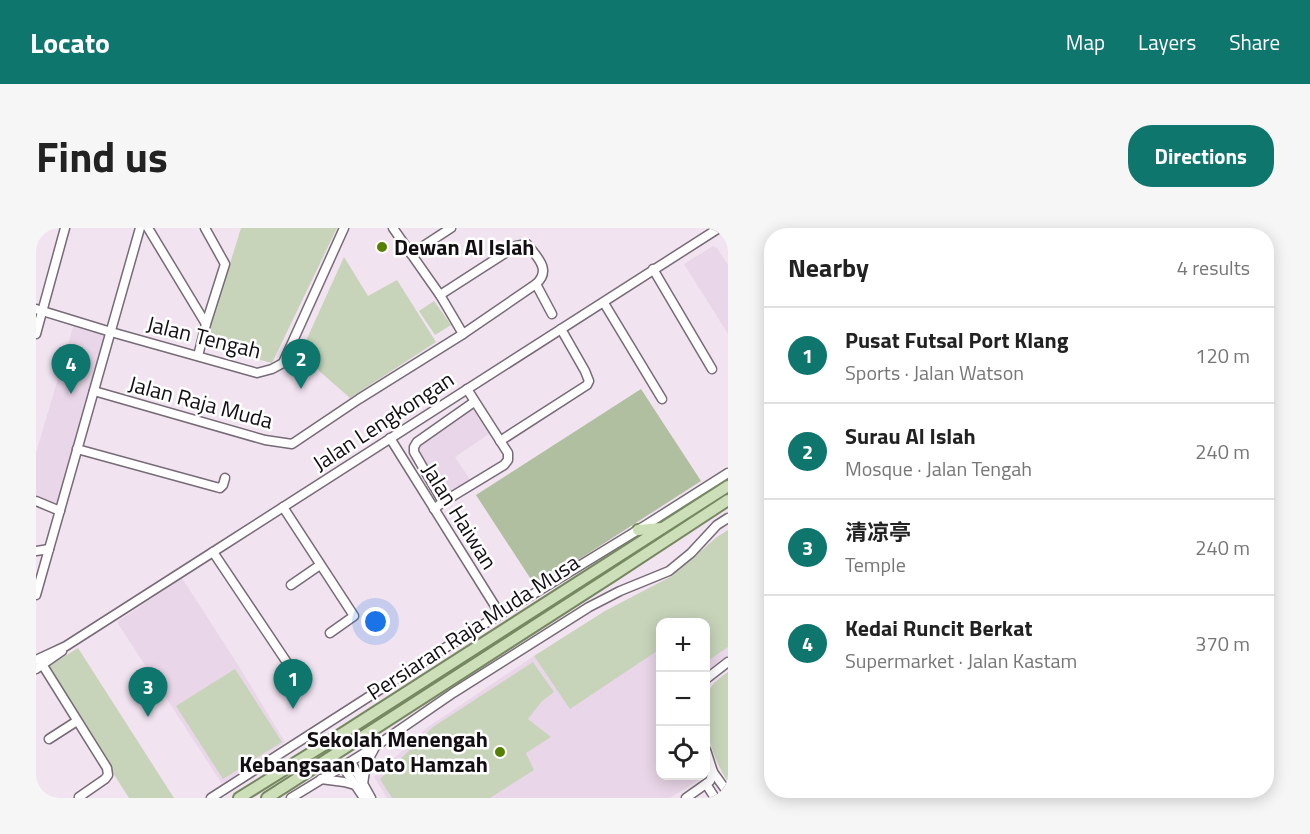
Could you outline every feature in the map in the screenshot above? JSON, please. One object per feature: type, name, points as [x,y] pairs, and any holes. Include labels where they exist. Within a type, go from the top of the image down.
[{"type":"main road","name":"Persiaran Raja Muda Musa","points":[[239,798],[728,486]]},
{"type":"main road","name":"Persiaran Raja Muda Musa","points":[[267,798],[728,500]]},
{"type":"main road","points":[[638,530],[664,527]]},
{"type":"street","points":[[36,334],[39,310],[65,228]]},
{"type":"street","points":[[36,595],[140,228]]},
{"type":"street","points":[[148,228],[206,324]]},
{"type":"street","points":[[198,356],[225,264],[206,228]]},
{"type":"street","name":"Jalan Tengah","points":[[39,310],[257,373],[272,369],[283,363],[344,228]]},
{"type":"street","points":[[411,254],[451,228]]},
{"type":"street","name":"Jalan Lengkongan","points":[[38,664],[62,652],[66,646],[719,228]]},
{"type":"street","points":[[394,229],[440,295],[463,334]]},
{"type":"street","points":[[440,295],[516,246],[527,244],[543,267],[543,276],[536,285],[552,314]]},
{"type":"street","points":[[653,269],[712,369]]},
{"type":"street","name":"Jalan Raja Muda","points":[[94,391],[266,440],[292,444],[536,285]]},
{"type":"street","points":[[604,303],[662,399]]},
{"type":"street","points":[[500,441],[587,385],[589,381],[585,370],[561,329]]},
{"type":"street","points":[[434,508],[504,465],[508,460],[508,453],[466,389]]},
{"type":"street","points":[[443,502],[414,452],[414,447],[417,442],[474,402]]},
{"type":"street","name":"Jalan Haiwan","points":[[390,438],[500,614]]},
{"type":"street","points":[[78,449],[216,488],[223,485],[225,478]]},
{"type":"street","points":[[211,798],[500,614],[728,473]]},
{"type":"street","points":[[36,501],[60,511]]},
{"type":"street","points":[[283,507],[354,616],[330,633]]},
{"type":"street","points":[[291,798],[589,607],[620,591],[669,571],[691,553],[717,525],[728,518]]},
{"type":"street","points":[[36,550],[49,549]]},
{"type":"street","points":[[213,552],[290,667]]},
{"type":"street","points":[[291,585],[321,565]]},
{"type":"street","points":[[710,675],[728,662]]},
{"type":"street","points":[[38,664],[107,768],[108,775],[105,780],[79,797]]},
{"type":"street","points":[[49,740],[77,721]]},
{"type":"street","points":[[364,798],[359,784],[375,746]]},
{"type":"street","points":[[347,764],[371,798]]},
{"type":"street","points":[[710,764],[713,772],[728,792]]},
{"type":"street","points":[[686,798],[710,781],[713,772]]},
{"type":"street","points":[[321,779],[359,784]]},
{"type":"street","points":[[706,784],[715,798]]},
{"type":"shaded area","points":[[713,246],[717,248],[728,265],[728,334],[684,264]]},
{"type":"shaded area","points":[[74,324],[106,334],[57,507],[36,497],[36,453]]},
{"type":"shaded area","points":[[473,404],[492,432],[455,457],[471,481],[444,498],[416,451],[416,447]]},
{"type":"shaded area","points":[[728,530],[728,658],[710,670],[710,618],[656,618],[656,780],[698,780],[670,798],[387,798],[374,777],[428,727],[605,611],[672,576]]},
{"type":"shaded area","points":[[182,578],[285,742],[222,784],[117,622]]},
{"type":"green space","points":[[241,228],[337,228],[272,363],[205,345]]},
{"type":"green space","points":[[344,257],[368,296],[397,280],[436,342],[350,398],[300,354]]},
{"type":"green space","points":[[434,301],[451,325],[435,335],[419,311]]},
{"type":"green space","points":[[641,389],[701,481],[536,587],[476,495]]},
{"type":"green space","points":[[728,530],[728,647],[710,659],[710,618],[656,618],[656,652],[570,709],[534,656],[605,611],[672,576]]},
{"type":"green space","points":[[78,648],[174,798],[129,798],[46,668]]},
{"type":"green space","name":"Sekolah Menengah Kebangsaan Dato Hamzah","points":[[533,662],[554,692],[542,701],[528,719],[551,737],[526,753],[534,770],[490,798],[392,798],[380,779],[433,727]]},
{"type":"green space","points":[[235,669],[282,742],[223,779],[176,706]]},
{"type":"green space","points":[[728,672],[728,782],[710,740],[710,689]]},
{"type":"place","name":"Dewan Al Islah","points":[[382,247]]},
{"type":"place","name":"Surau Al Islah","points":[[301,389]]},
{"type":"place","name":"Kedai Runcit Berkat","points":[[71,394]]},
{"type":"place","name":"Pusat Futsal Port Klang","points":[[293,709]]},
{"type":"place","name":"清凉亭","points":[[148,717]]},
{"type":"place","name":"Sekolah Menengah Kebangsaan Dato Hamzah","points":[[500,752]]}]
